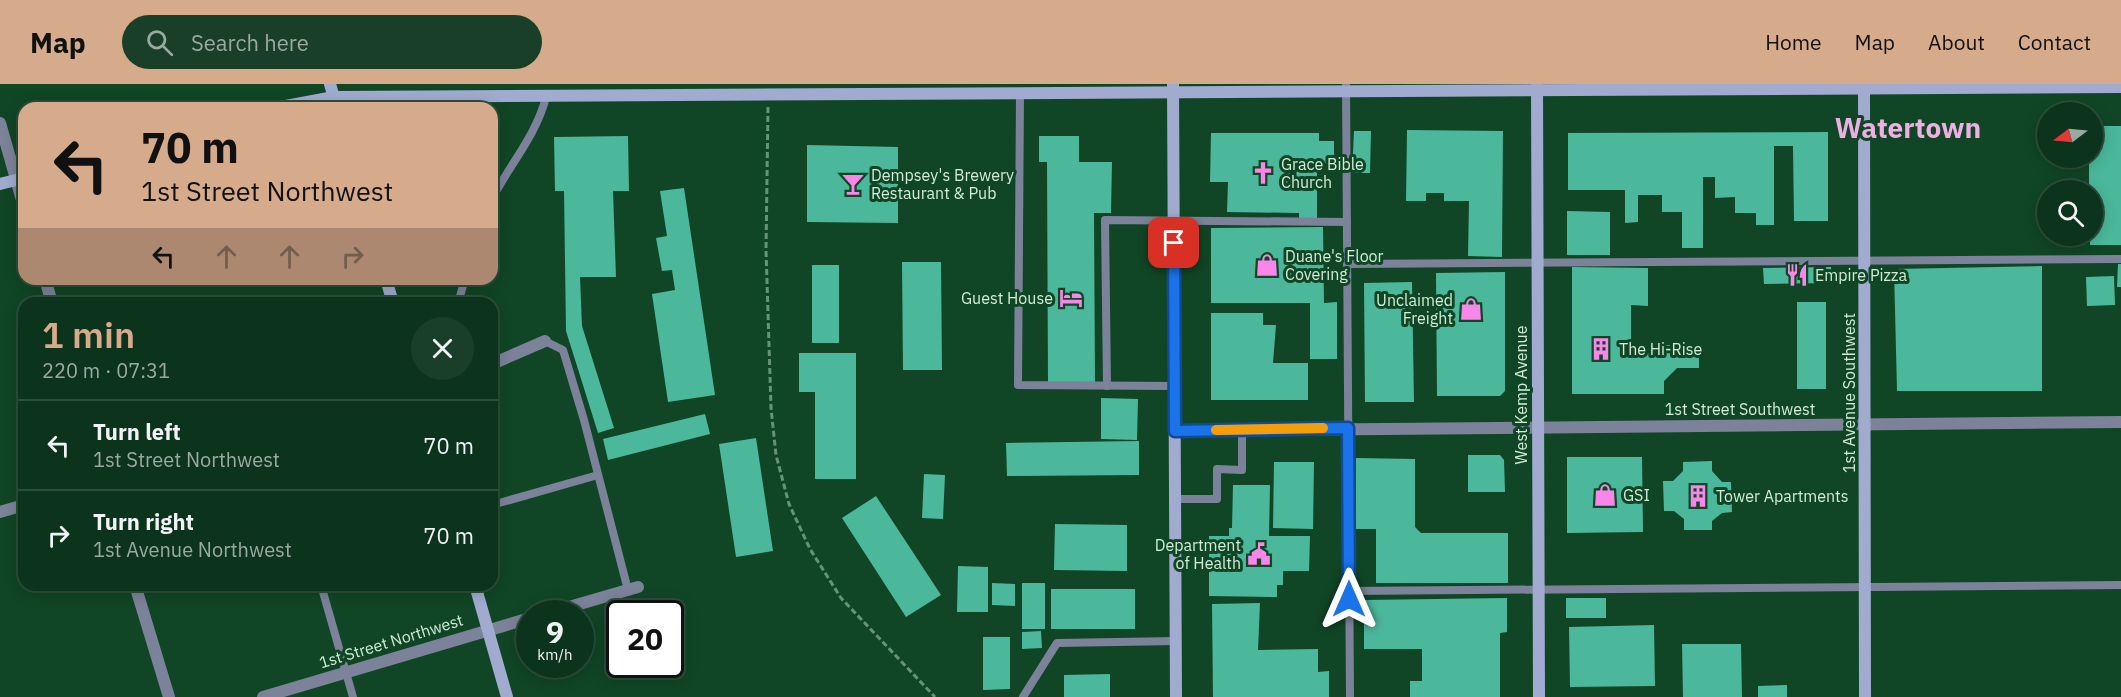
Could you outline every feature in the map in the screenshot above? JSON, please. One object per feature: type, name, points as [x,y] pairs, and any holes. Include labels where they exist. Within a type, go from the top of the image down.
[{"type":"street","points":[[330,84],[335,102]]},
{"type":"street","name":"1st Avenue Southwest","points":[[1863,86],[1866,426],[1865,697]]},
{"type":"street","points":[[370,102],[546,97],[1020,95],[1173,89],[2121,87]]},
{"type":"street","name":"West Kemp Avenue","points":[[1537,88],[1539,697]]},
{"type":"street","points":[[1173,89],[1176,697]]},
{"type":"street","points":[[0,123],[18,173]]},
{"type":"street","points":[[0,184],[18,180]]},
{"type":"street","points":[[498,361],[545,341]]},
{"type":"street","name":"1st Street Southwest","points":[[1538,425],[1866,426],[2121,422]]},
{"type":"street","points":[[1175,431],[1538,425]]},
{"type":"street","points":[[0,512],[18,507]]},
{"type":"street","points":[[594,600],[633,589]]},
{"type":"street","points":[[137,591],[168,697]]},
{"type":"street","points":[[477,591],[507,697]]},
{"type":"street","name":"1st Street Northwest","points":[[263,697],[516,622]]},
{"type":"lane","points":[[1347,89],[1350,697]]},
{"type":"lane","points":[[1020,95],[1018,385],[1175,386]]},
{"type":"lane","points":[[498,187],[532,136],[546,97]]},
{"type":"lane","points":[[1107,386],[1105,220],[1347,222]]},
{"type":"lane","points":[[1347,264],[2121,259]]},
{"type":"lane","points":[[545,341],[563,350],[633,589]]},
{"type":"lane","points":[[1175,499],[1217,499],[1217,470],[1242,470],[1242,430]]},
{"type":"lane","points":[[498,503],[598,475]]},
{"type":"lane","points":[[1349,591],[2121,585]]},
{"type":"lane","points":[[323,591],[353,697]]},
{"type":"lane","points":[[1023,697],[1057,643],[1176,641]]},
{"type":"path","points":[[768,96],[766,250],[771,408],[776,454],[789,504],[810,549],[841,598],[935,697]]},
{"type":"building","points":[[2103,126],[2121,126],[2121,245],[2103,245],[2103,180],[2089,180],[2089,168],[2103,168]]},
{"type":"building","points":[[1407,130],[1503,131],[1502,257],[1468,256],[1469,201],[1444,201],[1444,193],[1426,193],[1426,201],[1406,201]]},
{"type":"building","points":[[1354,131],[1371,131],[1370,173],[1352,173]]},
{"type":"building","points":[[1828,132],[1828,221],[1794,221],[1793,146],[1774,146],[1774,225],[1756,225],[1756,213],[1735,213],[1735,197],[1715,198],[1715,177],[1703,177],[1703,248],[1682,248],[1682,212],[1662,212],[1662,195],[1638,195],[1638,222],[1625,223],[1625,190],[1568,190],[1568,133]]},
{"type":"building","points":[[1211,133],[1319,133],[1319,141],[1334,141],[1334,164],[1317,164],[1317,218],[1299,218],[1299,213],[1227,212],[1228,182],[1210,182]]},
{"type":"building","points":[[628,136],[629,191],[613,191],[616,277],[580,277],[582,326],[614,428],[598,433],[566,331],[564,191],[555,191],[554,137]]},
{"type":"building","name":"Guest House","points":[[1039,136],[1079,136],[1079,162],[1112,162],[1111,213],[1094,213],[1095,383],[1048,383],[1047,162],[1039,162]]},
{"type":"building","name":"Dempsey's Brewery Restaurant & Pub","points":[[807,145],[898,147],[898,223],[807,222]]},
{"type":"building","points":[[684,188],[715,395],[668,402],[652,294],[675,290],[672,270],[662,271],[656,238],[667,236],[660,191]]},
{"type":"building","points":[[1567,211],[1610,212],[1610,255],[1567,255]]},
{"type":"building","name":"Duane's Floor Covering","points":[[1323,227],[1324,303],[1337,302],[1337,359],[1310,359],[1310,303],[1211,303],[1211,228]]},
{"type":"building","points":[[902,262],[941,262],[942,370],[903,370]]},
{"type":"building","points":[[2118,264],[2121,264],[2121,287],[2117,287]]},
{"type":"building","points":[[812,265],[839,265],[839,343],[812,343]]},
{"type":"building","points":[[2042,266],[2042,391],[1897,391],[1894,269]]},
{"type":"building","name":"The Hi-Rise","points":[[1572,267],[1648,268],[1648,306],[1631,305],[1631,353],[1662,353],[1662,345],[1699,345],[1699,368],[1677,368],[1664,381],[1664,394],[1572,394]]},
{"type":"building","name":"Empire Pizza","points":[[1831,267],[1832,283],[1764,284],[1763,268]]},
{"type":"building","name":"Unclaimed Freight","points":[[1505,272],[1505,391],[1500,396],[1437,396],[1436,273]]},
{"type":"building","points":[[2114,276],[2115,305],[2087,306],[2086,277]]},
{"type":"building","points":[[1412,282],[1414,402],[1365,402],[1364,283]]},
{"type":"building","points":[[1797,302],[1826,302],[1826,389],[1797,389]]},
{"type":"building","points":[[1211,313],[1263,313],[1263,325],[1276,325],[1273,363],[1308,363],[1308,400],[1211,400]]},
{"type":"building","points":[[799,353],[856,353],[856,479],[815,479],[815,392],[799,392]]},
{"type":"building","points":[[1101,398],[1138,399],[1137,440],[1101,439]]},
{"type":"building","points":[[705,414],[710,434],[608,460],[603,439]]},
{"type":"building","points":[[756,438],[773,551],[736,557],[719,444]]},
{"type":"building","points":[[1139,441],[1139,475],[1007,476],[1006,443]]},
{"type":"building","points":[[1468,455],[1500,455],[1504,460],[1505,492],[1468,492]]},
{"type":"building","name":"GSI","points":[[1567,457],[1642,457],[1643,532],[1567,533]]},
{"type":"building","points":[[1356,458],[1415,459],[1415,527],[1421,533],[1508,533],[1508,583],[1376,583],[1376,529],[1356,529]]},
{"type":"building","name":"Tower Apartments","points":[[1712,461],[1712,471],[1722,482],[1731,482],[1732,512],[1722,513],[1712,521],[1712,530],[1684,530],[1684,519],[1674,511],[1664,511],[1663,481],[1673,481],[1683,471],[1683,462]]},
{"type":"building","points":[[1274,462],[1314,462],[1313,529],[1273,528]]},
{"type":"building","points":[[924,474],[945,475],[943,519],[922,518]]},
{"type":"building","name":"Department of Health","points":[[1233,485],[1270,485],[1269,536],[1310,536],[1309,571],[1283,571],[1283,585],[1277,585],[1277,597],[1209,596],[1209,536],[1229,536],[1229,528],[1232,528]]},
{"type":"building","points":[[876,496],[941,595],[906,617],[842,518]]},
{"type":"building","points":[[1055,524],[1127,525],[1127,571],[1054,570]]},
{"type":"building","points":[[958,566],[988,567],[988,612],[957,612]]},
{"type":"building","points":[[992,583],[1015,584],[1015,606],[992,605]]},
{"type":"building","points":[[1022,583],[1045,583],[1045,629],[1022,629]]},
{"type":"building","points":[[1051,589],[1135,589],[1135,629],[1051,629]]},
{"type":"building","points":[[1507,598],[1507,632],[1500,633],[1500,697],[1410,697],[1410,681],[1422,681],[1422,649],[1364,649],[1364,600]]},
{"type":"building","points":[[1566,598],[1606,598],[1606,618],[1566,618]]},
{"type":"building","points":[[1260,603],[1258,650],[1318,649],[1318,672],[1329,671],[1329,697],[1213,697],[1212,604]]},
{"type":"building","points":[[1654,625],[1655,686],[1570,687],[1569,627]]},
{"type":"building","points":[[1041,631],[1042,648],[1022,649],[1022,632]]},
{"type":"building","points":[[983,637],[1010,637],[1010,689],[983,690]]},
{"type":"building","points":[[1682,644],[1741,644],[1742,697],[1683,697]]},
{"type":"building","points":[[1110,674],[1110,697],[1064,697],[1064,675]]},
{"type":"building","points":[[1787,685],[1787,697],[1758,697],[1758,686]]},
{"type":"slow traffic","points":[[1216,430],[1323,428]]},
{"type":"place","name":"Grace Bible Church","points":[[1263,173]]},
{"type":"place","name":"Dempsey's Brewery Restaurant & Pub","points":[[853,184]]},
{"type":"place","name":"Duane's Floor Covering","points":[[1267,265]]},
{"type":"place","name":"Empire Pizza","points":[[1797,275]]},
{"type":"place","name":"Guest House","points":[[1071,298]]},
{"type":"place","name":"Unclaimed Freight","points":[[1471,309]]},
{"type":"place","name":"The Hi-Rise","points":[[1601,349]]},
{"type":"place","name":"GSI","points":[[1605,495]]},
{"type":"place","name":"Tower Apartments","points":[[1698,496]]},
{"type":"place","name":"Department of Health","points":[[1259,554]]},
{"type":"district","name":"Watertown","points":[[1908,127]]},
{"type":"route","points":[[1174,243],[1175,431],[1348,428],[1349,599]]}]
